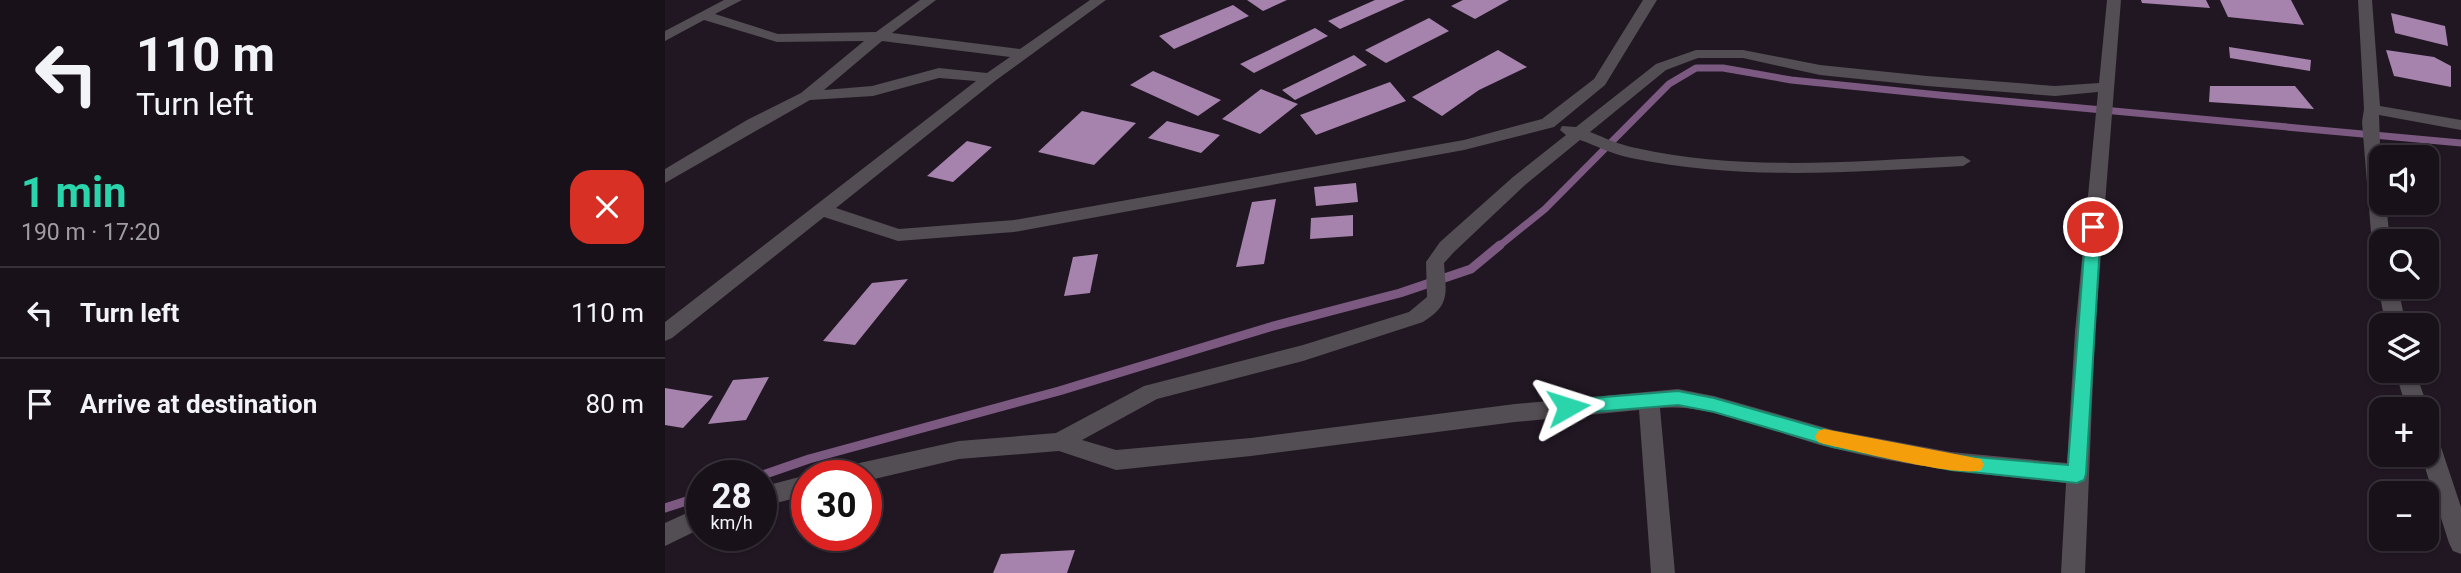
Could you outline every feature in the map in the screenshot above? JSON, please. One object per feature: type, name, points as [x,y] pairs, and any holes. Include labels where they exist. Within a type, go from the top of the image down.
[{"type":"street","points":[[665,37],[702,15],[735,0]]},
{"type":"street","points":[[665,177],[753,124],[807,96],[879,36],[929,0]]},
{"type":"street","points":[[667,329],[990,78],[1099,0]]},
{"type":"street","points":[[821,210],[898,235],[1014,226],[1439,150],[1548,123],[1600,82],[1650,0]]},
{"type":"street","points":[[2073,573],[2085,331],[2114,0]]},
{"type":"street","points":[[2365,0],[2380,229]]},
{"type":"street","points":[[702,15],[777,38],[879,36],[1022,54]]},
{"type":"street","points":[[1059,442],[1151,392],[1303,352],[1416,317],[1429,309],[1437,299],[1435,262],[1447,247],[1577,134],[1661,67],[1696,54],[1743,54],[1820,70],[2055,91],[2104,101]]},
{"type":"street","points":[[807,96],[873,91],[939,74],[990,78]]},
{"type":"street","points":[[2371,116],[2461,125]]},
{"type":"street","points":[[1548,123],[1631,153],[1761,169],[1963,161]]},
{"type":"street","points":[[882,468],[959,450],[1059,442],[1116,460],[1251,447],[1515,413],[1678,398],[1714,405],[1833,439],[1951,463],[2077,474]]},
{"type":"street","points":[[1649,399],[1663,573]]},
{"type":"street","points":[[2436,467],[2461,543]]},
{"type":"street","points":[[665,535],[686,524]]},
{"type":"building","points":[[1247,0],[1287,0],[1263,11]]},
{"type":"building","points":[[1375,0],[1405,0],[1340,29],[1328,21]]},
{"type":"building","points":[[1463,0],[1509,0],[1475,19],[1451,6]]},
{"type":"building","points":[[2141,0],[2206,0],[2210,8],[2142,3]]},
{"type":"building","points":[[2220,0],[2291,0],[2304,25],[2228,17]]},
{"type":"building","points":[[1233,5],[1249,16],[1174,49],[1159,36]]},
{"type":"building","points":[[2391,13],[2445,26],[2448,46],[2395,33]]},
{"type":"building","points":[[1429,18],[1449,31],[1386,63],[1365,50]]},
{"type":"building","points":[[1315,28],[1328,36],[1254,73],[1240,64]]},
{"type":"building","points":[[2229,47],[2311,60],[2310,71],[2230,58]]},
{"type":"building","points":[[1498,50],[1527,67],[1479,90],[1442,116],[1412,97]]},
{"type":"building","points":[[2386,50],[2434,57],[2451,66],[2451,87],[2394,76]]},
{"type":"building","points":[[1354,55],[1367,65],[1295,100],[1282,90]]},
{"type":"building","points":[[1153,71],[1221,100],[1198,116],[1130,85]]},
{"type":"building","points":[[1390,82],[1406,101],[1316,135],[1300,115]]},
{"type":"building","points":[[2210,86],[2295,86],[2314,109],[2209,102]]},
{"type":"building","points":[[1261,89],[1298,104],[1260,134],[1222,119]]},
{"type":"building","points":[[1082,111],[1136,123],[1094,165],[1038,152]]},
{"type":"building","points":[[1167,121],[1220,135],[1201,153],[1148,138]]},
{"type":"building","points":[[967,141],[992,147],[953,182],[927,176]]},
{"type":"building","points":[[1356,183],[1358,202],[1316,206],[1314,187]]},
{"type":"building","points":[[1276,199],[1264,264],[1236,267],[1252,202]]},
{"type":"building","points":[[1353,215],[1353,236],[1310,239],[1311,218]]},
{"type":"building","points":[[1098,254],[1090,293],[1064,296],[1073,257]]},
{"type":"building","points":[[908,279],[855,345],[823,341],[872,283]]},
{"type":"building","points":[[769,377],[746,420],[708,424],[733,380]]},
{"type":"building","points":[[665,388],[713,396],[683,428],[665,425]]},
{"type":"building","points":[[1075,550],[1067,573],[993,573],[1001,554]]},
{"type":"waterway","points":[[1498,247],[1545,209],[1669,84],[1696,68],[1723,68],[1791,80],[1939,95],[2461,143]]},
{"type":"waterway","points":[[777,470],[1059,391],[1270,327],[1400,293],[1471,269],[1500,245]]},
{"type":"waterway","points":[[665,508],[686,501]]},
{"type":"slow traffic","points":[[1824,437],[1951,463],[1974,465]]},
{"type":"route","points":[[1568,407],[1678,398],[1714,405],[1833,439],[1951,463],[2077,474],[2093,227]]}]
